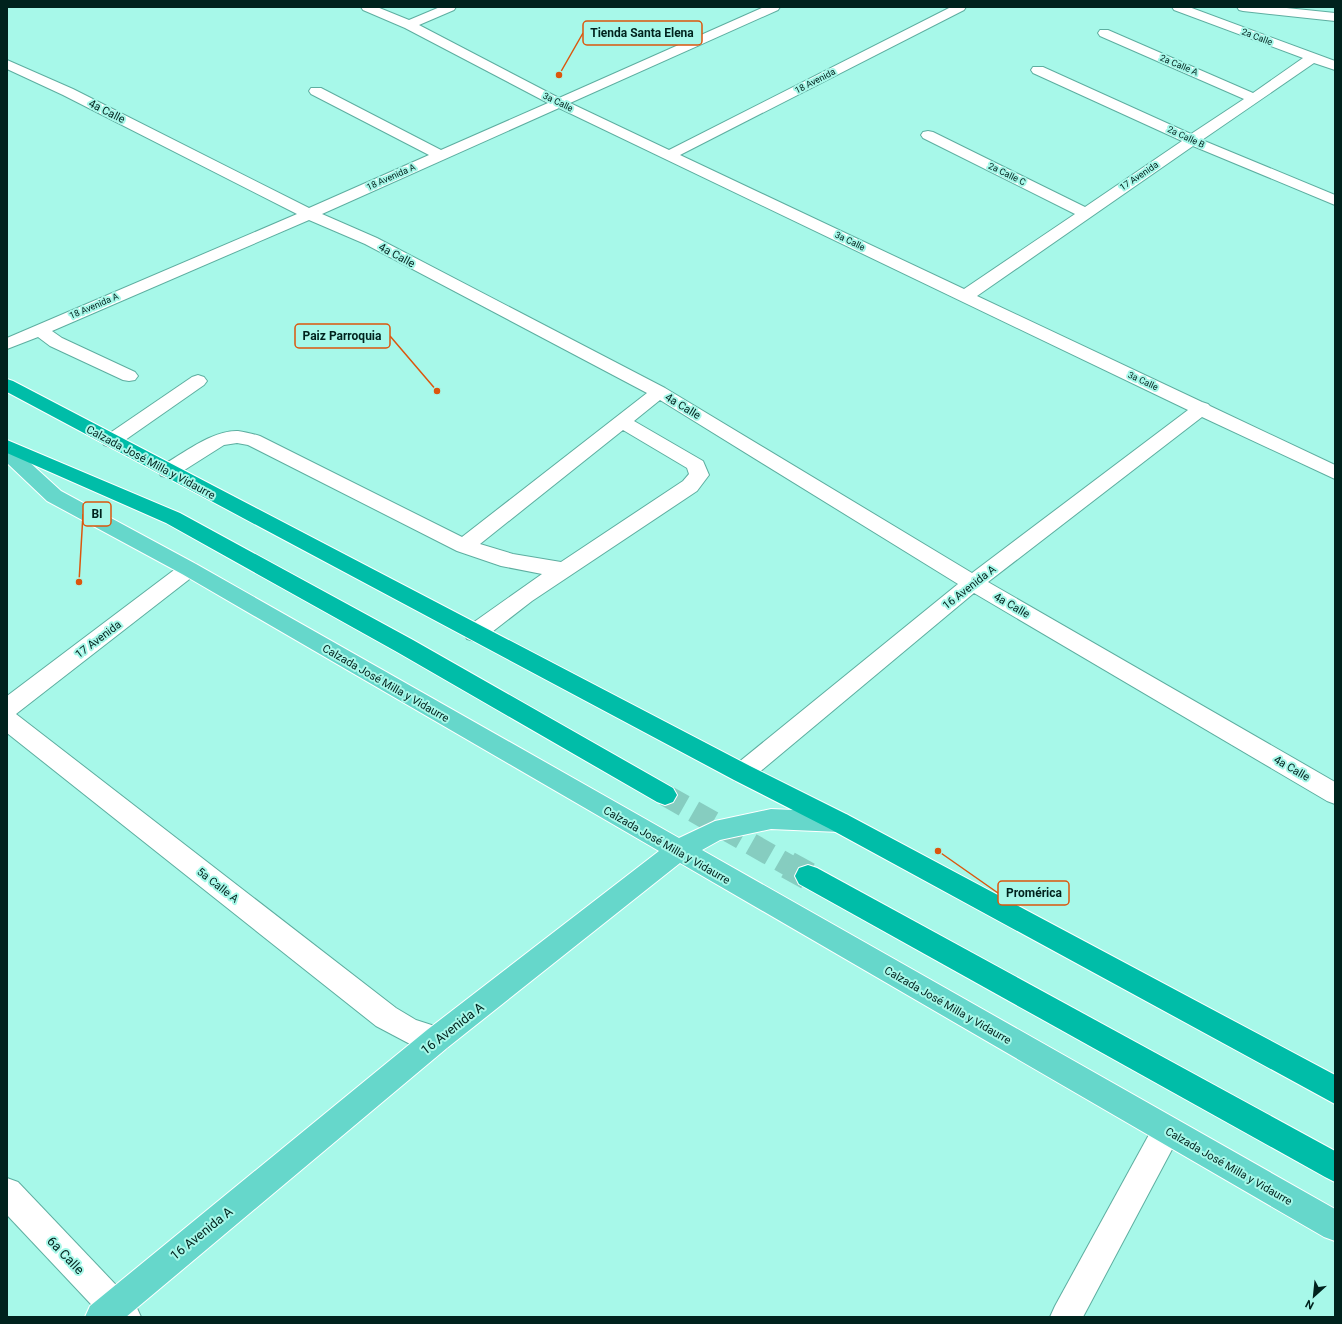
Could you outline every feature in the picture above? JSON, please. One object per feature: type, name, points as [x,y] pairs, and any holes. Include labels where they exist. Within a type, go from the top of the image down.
[{"type":"highway","name":"Calzada José Milla y Vidaurre","points":[[7,385],[168,472],[742,773],[839,822],[1335,1090]]},
{"type":"highway","points":[[7,446],[173,518],[405,646],[664,795]]},
{"type":"highway","points":[[808,876],[1335,1167]]},
{"type":"main road","name":"Calzada José Milla y Vidaurre","points":[[7,452],[54,496],[189,569],[677,851],[1335,1226]]},
{"type":"main road","name":"16 Avenida A","points":[[113,1313],[436,1039],[677,851],[715,831],[771,819],[839,822]]},
{"type":"street","name":"3a Calle","points":[[367,7],[409,25],[557,102],[1202,408],[1335,473]]},
{"type":"street","points":[[409,25],[450,7]]},
{"type":"street","name":"18 Avenida A","points":[[7,344],[309,214],[557,102],[774,7]]},
{"type":"street","name":"18 Avenida","points":[[670,155],[960,7]]},
{"type":"street","name":"2a Calle","points":[[1178,7],[1335,66]]},
{"type":"street","points":[[1243,7],[1335,17]]},
{"type":"street","points":[[1326,7],[1335,8]]},
{"type":"street","name":"2a Calle A","points":[[1104,33],[1254,98]]},
{"type":"street","name":"17 Avenida","points":[[965,296],[1312,58]]},
{"type":"street","name":"4a Calle","points":[[7,64],[68,92],[309,214],[371,241],[659,392],[973,583],[1335,794]]},
{"type":"street","name":"2a Calle B","points":[[1038,70],[1207,147],[1335,200]]},
{"type":"street","points":[[316,92],[439,156]]},
{"type":"street","name":"2a Calle C","points":[[928,135],[1086,212]]},
{"type":"street","points":[[40,330],[56,342],[129,376]]},
{"type":"street","points":[[111,441],[198,381]]},
{"type":"street","points":[[464,546],[659,392]]},
{"type":"street","name":"16 Avenida A","points":[[742,773],[973,583],[1202,408]]},
{"type":"street","points":[[475,632],[525,596],[690,486],[699,475],[696,465],[621,421]]},
{"type":"street","points":[[168,472],[219,440],[237,437],[253,440],[464,546],[492,557],[535,567],[564,570]]},
{"type":"street","name":"17 Avenida","points":[[7,708],[189,569]]},
{"type":"street","name":"5a Calle A","points":[[7,720],[386,1017],[410,1031],[436,1039]]},
{"type":"street","points":[[1066,1317],[1167,1130]]},
{"type":"street","name":"6a Calle","points":[[7,1193],[113,1313]]},
{"type":"tunnel","points":[[665,795],[790,866]]},
{"type":"tunnel","points":[[788,865],[808,876]]},
{"type":"place","name":"Tienda Santa Elena","points":[[559,75]]},
{"type":"place","name":"Paiz Parroquia","points":[[437,391]]},
{"type":"place","name":"BI","points":[[79,582]]},
{"type":"place","name":"Promérica","points":[[938,851]]}]
